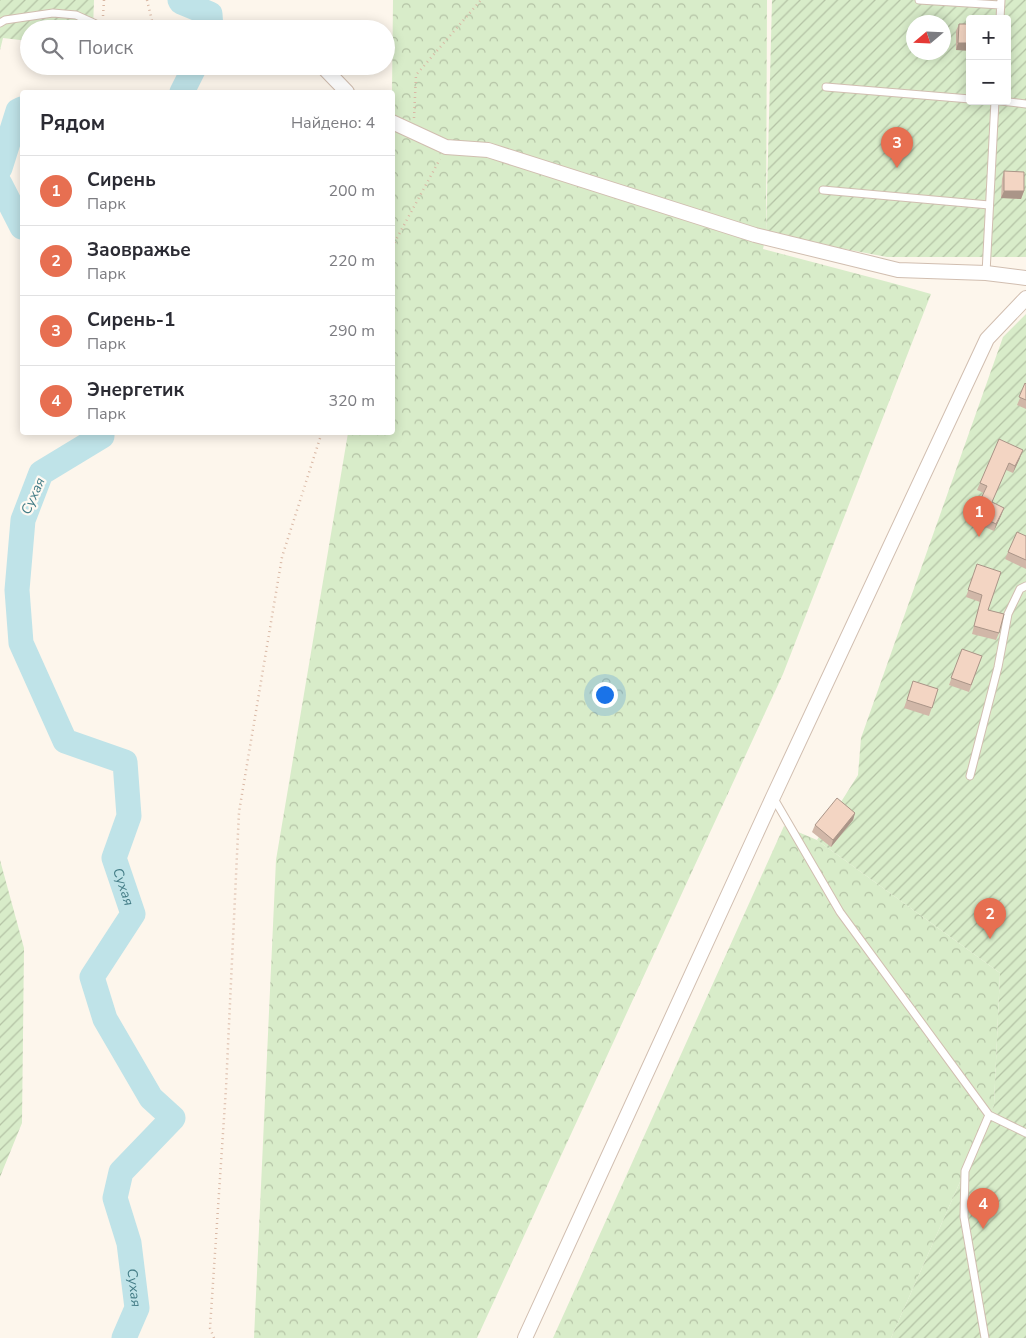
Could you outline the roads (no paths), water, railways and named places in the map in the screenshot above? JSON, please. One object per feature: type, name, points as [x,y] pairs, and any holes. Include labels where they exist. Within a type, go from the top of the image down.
[{"type":"street","points":[[331,75],[346,90]]},
{"type":"street","points":[[395,123],[446,147],[488,150],[755,235],[898,270],[986,273],[1026,278]]},
{"type":"street","points":[[525,1338],[773,797],[987,339],[1026,298]]},
{"type":"lane","points":[[918,0],[1000,2],[1000,15]]},
{"type":"lane","points":[[2,20],[53,13],[76,15],[87,20]]},
{"type":"lane","points":[[826,87],[966,98]]},
{"type":"lane","points":[[1011,102],[1026,104]]},
{"type":"lane","points":[[986,273],[995,105]]},
{"type":"lane","points":[[823,190],[989,205]]},
{"type":"lane","points":[[970,776],[998,667],[1008,614],[1020,589],[1026,586]]},
{"type":"lane","points":[[773,797],[840,912],[989,1115],[1026,1133]]},
{"type":"lane","points":[[985,1338],[964,1217],[965,1171],[989,1115]]},
{"type":"waterway","name":"Сухая","points":[[180,0],[210,14],[210,20]]},
{"type":"waterway","name":"Сухая","points":[[183,90],[190,75]]},
{"type":"waterway","name":"Сухая","points":[[0,168],[18,111],[20,110]]},
{"type":"waterway","name":"Сухая","points":[[0,184],[20,223]]},
{"type":"waterway","name":"Сухая","points":[[102,435],[41,473],[23,520],[17,590],[21,643],[65,741],[125,762],[129,816],[114,858],[133,914],[92,977],[105,1019],[151,1098],[173,1118],[121,1172],[115,1198],[129,1243],[137,1308],[124,1338]]},
{"type":"place","name":"Сирень-1","points":[[897,168]]},
{"type":"place","name":"Сирень","points":[[979,537]]},
{"type":"place","name":"Заовражье","points":[[990,939]]},
{"type":"place","name":"Энергетик","points":[[983,1229]]}]
